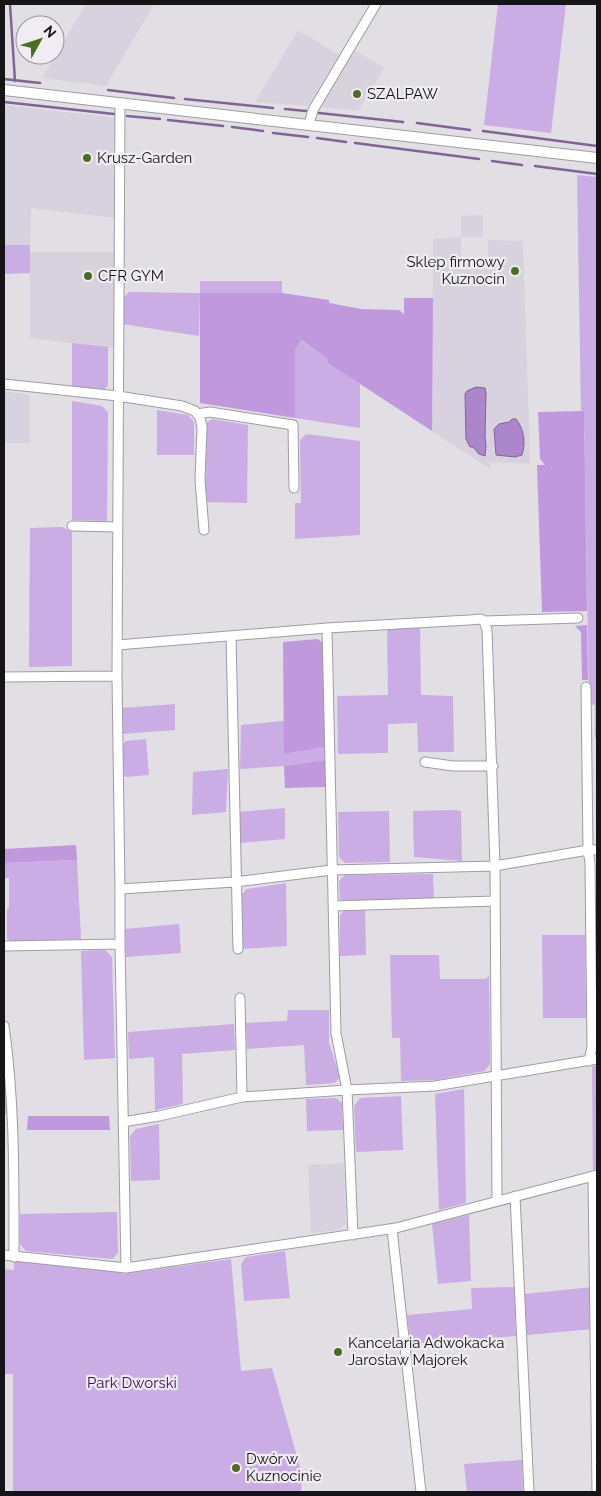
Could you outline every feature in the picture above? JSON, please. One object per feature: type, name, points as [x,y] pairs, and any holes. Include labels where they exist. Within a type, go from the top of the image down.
[{"type":"street","points":[[309,124],[313,110],[376,4]]},
{"type":"street","points":[[4,90],[597,158]]},
{"type":"street","points":[[120,104],[117,676],[126,1268]]},
{"type":"street","points":[[4,384],[118,396],[182,406],[195,411],[198,414],[202,427],[200,480],[204,530]]},
{"type":"street","points":[[198,414],[210,412],[293,425],[294,488]]},
{"type":"street","points":[[72,526],[118,527]]},
{"type":"street","points":[[117,645],[327,628],[481,619],[484,621],[578,618]]},
{"type":"street","points":[[484,621],[487,630],[493,766],[496,901],[497,1201]]},
{"type":"street","points":[[327,628],[336,1033],[348,1090],[353,1235]]},
{"type":"street","points":[[230,636],[238,949]]},
{"type":"street","points":[[4,677],[117,676]]},
{"type":"street","points":[[123,1122],[158,1116],[242,1096],[435,1086],[593,1060],[590,864],[593,850],[586,687]]},
{"type":"street","points":[[425,762],[453,766],[493,766]]},
{"type":"street","points":[[120,889],[235,882],[332,870],[495,866],[593,850]]},
{"type":"street","points":[[334,906],[496,901]]},
{"type":"street","points":[[4,946],[120,944]]},
{"type":"street","points":[[240,998],[242,1096]]},
{"type":"street","points":[[4,1026],[14,1125],[14,1257]]},
{"type":"street","points":[[4,1124],[14,1125]]},
{"type":"street","points":[[4,1255],[126,1268],[392,1229],[595,1175],[597,1492]]},
{"type":"street","points":[[515,1196],[529,1492]]},
{"type":"street","points":[[392,1229],[421,1492]]},
{"type":"shaded area","points":[[86,4],[154,4],[106,86],[42,78],[50,65],[65,65],[65,39]]},
{"type":"shaded area","points":[[298,30],[339,55],[308,106],[255,102]]},
{"type":"shaded area","points":[[354,50],[384,68],[358,111],[320,107]]},
{"type":"shaded area","points":[[4,105],[116,118],[116,218],[31,208],[30,245],[4,245]]},
{"type":"shaded area","points":[[483,215],[483,237],[461,237],[461,216]]},
{"type":"shaded area","points":[[461,237],[461,270],[488,268],[488,240],[523,241],[530,464],[490,462],[490,469],[432,431],[433,239]]},
{"type":"shaded area","points":[[30,252],[115,252],[115,348],[30,338]]},
{"type":"shaded area","points":[[200,293],[282,293],[329,300],[329,303],[361,309],[399,310],[404,314],[404,298],[433,298],[432,431],[328,363],[328,359],[301,340],[295,349],[295,418],[200,403]]},
{"type":"shaded area","points":[[476,387],[485,388],[486,393],[485,456],[479,454],[473,447],[470,447],[466,439],[465,394]]},
{"type":"shaded area","points":[[4,391],[30,395],[30,443],[4,443]]},
{"type":"shaded area","points":[[584,411],[587,611],[542,612],[537,465],[545,465],[540,459],[538,412]]},
{"type":"shaded area","points":[[512,419],[516,419],[519,423],[524,436],[522,455],[515,457],[496,455],[494,429],[499,424],[509,422]]},
{"type":"shaded area","points":[[587,625],[588,680],[582,680],[581,632],[575,626]]},
{"type":"shaded area","points":[[318,639],[324,644],[326,747],[284,754],[283,642]]},
{"type":"shaded area","points":[[326,760],[326,787],[285,788],[284,766]]},
{"type":"shaded area","points":[[76,845],[77,860],[4,863],[4,849]]},
{"type":"shaded area","points":[[28,1116],[109,1116],[110,1130],[27,1130]]},
{"type":"shaded area","points":[[344,1163],[346,1224],[340,1230],[311,1233],[308,1165]]},
{"type":"green space","points":[[498,4],[566,4],[551,133],[484,125]]},
{"type":"green space","points":[[577,175],[597,177],[597,738],[595,738],[595,705],[589,704],[584,411],[581,411]]},
{"type":"green space","points":[[4,245],[30,245],[30,273],[4,274]]},
{"type":"green space","points":[[200,281],[282,281],[282,293],[200,293]]},
{"type":"green space","points":[[129,292],[200,293],[199,336],[123,324],[123,298]]},
{"type":"green space","points":[[300,340],[360,384],[360,428],[295,418],[295,349]]},
{"type":"green space","points":[[72,343],[108,347],[108,386],[102,391],[72,387]]},
{"type":"green space","points":[[72,401],[102,406],[108,412],[107,521],[72,520]]},
{"type":"green space","points":[[157,410],[188,415],[194,422],[194,455],[157,455]]},
{"type":"green space","points":[[212,419],[248,425],[247,503],[206,502],[205,424]]},
{"type":"green space","points":[[306,434],[360,441],[360,535],[295,539],[295,503],[301,503],[300,440]]},
{"type":"green space","points":[[62,527],[72,532],[72,666],[29,667],[30,528]]},
{"type":"green space","points":[[420,625],[421,695],[453,696],[454,752],[418,752],[417,723],[388,724],[388,753],[338,754],[337,696],[388,695],[387,627]]},
{"type":"green space","points":[[175,704],[175,730],[122,734],[122,708]]},
{"type":"green space","points":[[284,721],[284,754],[326,747],[326,760],[284,766],[240,769],[241,725]]},
{"type":"green space","points":[[146,739],[149,775],[126,777],[122,774],[122,746],[126,741]]},
{"type":"green space","points":[[228,769],[226,812],[192,815],[193,772]]},
{"type":"green space","points":[[285,808],[285,839],[239,843],[239,812]]},
{"type":"green space","points":[[389,811],[390,862],[345,863],[339,857],[338,812]]},
{"type":"green space","points":[[413,811],[461,811],[462,861],[414,857]]},
{"type":"green space","points":[[77,860],[81,939],[11,942],[7,938],[9,878],[4,878],[4,863]]},
{"type":"green space","points":[[433,874],[434,900],[340,900],[339,881],[345,875]]},
{"type":"green space","points":[[286,883],[287,946],[243,949],[241,895],[247,889]]},
{"type":"green space","points":[[365,908],[366,955],[340,956],[340,915],[345,909]]},
{"type":"green space","points":[[179,924],[181,953],[126,957],[125,929]]},
{"type":"green space","points":[[542,935],[585,935],[586,1018],[543,1018]]},
{"type":"green space","points":[[105,950],[112,957],[115,1058],[84,1060],[81,951]]},
{"type":"green space","points":[[390,955],[439,955],[440,979],[486,979],[489,975],[490,1064],[485,1071],[435,1080],[401,1081],[400,1038],[392,1038]]},
{"type":"green space","points":[[288,1010],[329,1010],[329,1043],[340,1077],[335,1083],[306,1085],[304,1045],[247,1049],[246,1023],[287,1021]]},
{"type":"green space","points":[[234,1024],[235,1050],[182,1054],[183,1104],[155,1110],[154,1057],[129,1059],[128,1032]]},
{"type":"green space","points":[[597,1065],[597,1169],[593,1170],[592,1066]]},
{"type":"green space","points":[[4,1070],[9,1111],[4,1115]]},
{"type":"green space","points":[[464,1089],[466,1203],[439,1210],[435,1094]]},
{"type":"green space","points":[[401,1096],[403,1150],[356,1152],[354,1106],[360,1098]]},
{"type":"green space","points":[[336,1098],[342,1103],[343,1130],[307,1131],[306,1099]]},
{"type":"green space","points":[[159,1124],[160,1180],[131,1181],[130,1136],[136,1129]]},
{"type":"green space","points":[[117,1212],[118,1253],[112,1259],[26,1251],[20,1244],[20,1214]]},
{"type":"green space","points":[[469,1215],[471,1281],[438,1284],[432,1224]]},
{"type":"green space","points":[[285,1251],[290,1298],[244,1301],[241,1264],[246,1257]]},
{"type":"green space","name":"Park Dworski","points":[[231,1259],[241,1371],[272,1368],[302,1474],[301,1492],[13,1492],[13,1374],[4,1374],[4,1269],[14,1270],[14,1261],[121,1272],[122,1274]]},
{"type":"green space","points":[[514,1287],[516,1336],[411,1344],[407,1315],[472,1309],[471,1288]]},
{"type":"green space","points":[[592,1287],[593,1329],[527,1335],[525,1294]]},
{"type":"green space","points":[[522,1460],[523,1492],[467,1492],[464,1464]]},
{"type":"waterway","points":[[10,4],[15,81]]},
{"type":"waterway","points":[[4,79],[40,83]]},
{"type":"waterway","points":[[108,90],[174,98]]},
{"type":"waterway","points":[[185,99],[273,108]]},
{"type":"waterway","points":[[4,102],[114,114]]},
{"type":"waterway","points":[[285,109],[306,111]]},
{"type":"waterway","points":[[319,113],[403,122]]},
{"type":"waterway","points":[[127,116],[160,119]]},
{"type":"waterway","points":[[168,120],[223,126]]},
{"type":"waterway","points":[[417,123],[470,130]]},
{"type":"waterway","points":[[232,127],[263,131]]},
{"type":"waterway","points":[[483,131],[597,146]]},
{"type":"waterway","points":[[273,133],[308,137]]},
{"type":"waterway","points":[[317,138],[346,142]]},
{"type":"waterway","points":[[355,143],[479,159]]},
{"type":"waterway","points":[[492,161],[522,165]]},
{"type":"waterway","points":[[535,166],[597,174]]},
{"type":"place","name":"SZALPAW","points":[[357,94]]},
{"type":"place","name":"Krusz-Garden","points":[[87,158]]},
{"type":"place","name":"Sklep firmowy Kuznocin","points":[[515,271]]},
{"type":"place","name":"CFR GYM","points":[[88,276]]},
{"type":"place","name":"Kancelaria Adwokacka Jarosław Majorek","points":[[338,1352]]},
{"type":"place","name":"Dwór w Kuznocinie","points":[[236,1468]]}]
